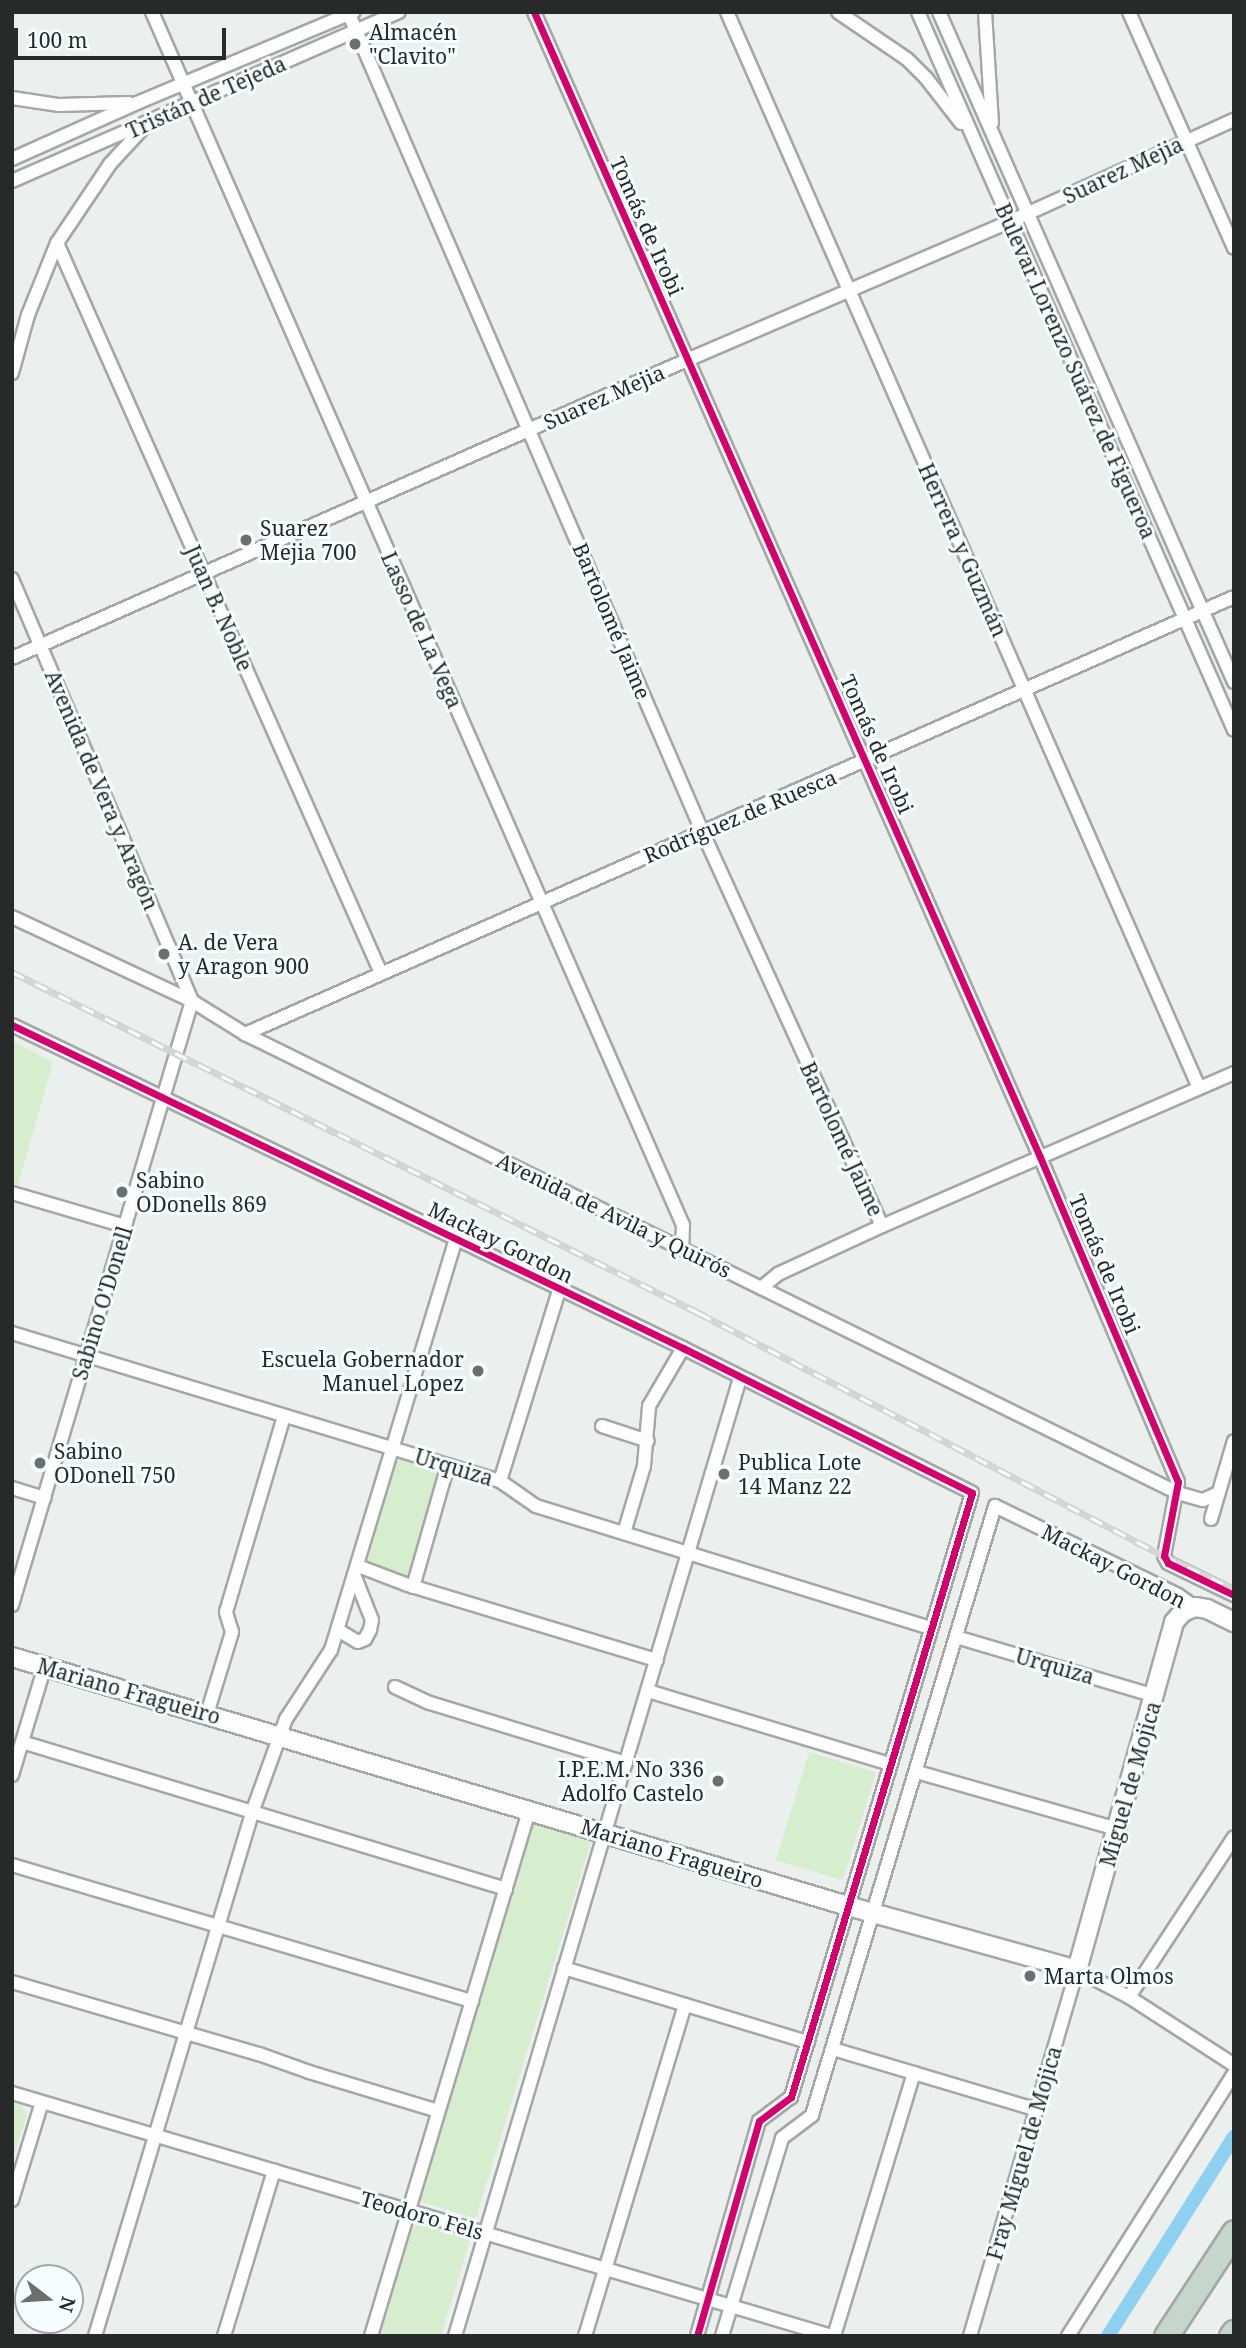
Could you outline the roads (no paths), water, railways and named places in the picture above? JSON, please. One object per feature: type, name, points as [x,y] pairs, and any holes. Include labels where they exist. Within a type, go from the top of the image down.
[{"type":"highway","points":[[1166,2336],[1234,2232]]},
{"type":"main road","name":"Mackay Gordon","points":[[1195,1607],[1207,1609],[1234,1622]]},
{"type":"main road","name":"Miguel de Mojica","points":[[1077,1970],[1174,1622],[1183,1612],[1195,1607]]},
{"type":"main road","name":"Mariano Fragueiro","points":[[12,1657],[848,1906],[1077,1970]]},
{"type":"street","name":"Lasso de La Vega","points":[[152,12],[683,1224],[682,1248]]},
{"type":"street","name":"Tristán de Tejeda","points":[[12,181],[399,12]]},
{"type":"street","name":"Tomás de Irobi","points":[[534,12],[1040,1157],[1178,1482],[1178,1493]]},
{"type":"street","name":"Herrera y Guzmán","points":[[727,12],[1199,1088]]},
{"type":"street","points":[[838,12],[907,59],[926,78],[974,141]]},
{"type":"street","name":"Bulevar Lorenzo Suárez de Figueroa","points":[[918,12],[1234,730]]},
{"type":"street","name":"Bulevar Lorenzo Suárez de Figueroa","points":[[939,12],[1234,682]]},
{"type":"street","points":[[985,12],[985,51],[994,137]]},
{"type":"street","points":[[1129,12],[1234,248]]},
{"type":"street","name":"Tristán de Tejeda","points":[[12,159],[350,13]]},
{"type":"street","name":"Bartolomé Jaime","points":[[350,13],[702,831],[883,1226]]},
{"type":"street","points":[[12,98],[59,105],[137,103]]},
{"type":"street","name":"Suarez Mejia","points":[[12,658],[687,360],[1011,221],[1234,120]]},
{"type":"street","points":[[12,373],[28,315],[57,243],[110,164],[149,122]]},
{"type":"street","name":"Juan B. Noble","points":[[57,243],[381,973]]},
{"type":"street","name":"Avenida de Vera y Aragón","points":[[12,579],[192,1001]]},
{"type":"street","name":"Rodríguez de Ruesca","points":[[246,1034],[1234,597]]},
{"type":"street","name":"Avenida de Avila y Quirós","points":[[12,917],[192,1001],[246,1034],[1178,1493],[1203,1500],[1219,1493]]},
{"type":"street","name":"Sabino O'Donell","points":[[12,1605],[192,1001]]},
{"type":"street","name":"Mackay Gordon","points":[[12,1026],[683,1348],[972,1493],[930,1628]]},
{"type":"street","points":[[761,1288],[778,1274],[883,1226],[1234,1073]]},
{"type":"street","points":[[12,1193],[125,1226]]},
{"type":"street","points":[[95,2336],[253,1810],[278,1735],[324,1662],[338,1630],[456,1238]]},
{"type":"street","points":[[500,1481],[559,1290]]},
{"type":"street","name":"Urquiza","points":[[12,1333],[500,1481],[536,1506],[930,1628]]},
{"type":"street","points":[[624,1533],[644,1466],[649,1406],[654,1393],[683,1348]]},
{"type":"street","points":[[455,2336],[740,1378]]},
{"type":"street","points":[[207,1714],[232,1632],[226,1612],[284,1416]]},
{"type":"street","points":[[602,1426],[648,1441]]},
{"type":"street","points":[[1211,1519],[1233,1446]]},
{"type":"street","points":[[413,1587],[448,1465]]},
{"type":"street","points":[[12,1488],[44,1498]]},
{"type":"street","points":[[1178,1493],[1164,1556],[1168,1563],[1234,1595]]},
{"type":"street","name":"Mackay Gordon","points":[[956,1637],[995,1506],[1180,1596],[1195,1607]]},
{"type":"street","points":[[356,1571],[657,1660]]},
{"type":"street","points":[[338,1630],[358,1642],[365,1639],[370,1630],[372,1620],[356,1571]]},
{"type":"street","points":[[1180,1596],[1190,1573]]},
{"type":"street","points":[[697,2336],[759,2121],[791,2096],[930,1628]]},
{"type":"street","points":[[722,2336],[782,2138],[812,2115],[956,1637]]},
{"type":"street","name":"Urquiza","points":[[956,1637],[1154,1696]]},
{"type":"street","points":[[12,1775],[45,1666]]},
{"type":"street","points":[[395,1687],[430,1703],[626,1763]]},
{"type":"street","points":[[648,1691],[890,1765]]},
{"type":"street","points":[[22,1742],[506,1889]]},
{"type":"street","points":[[917,1772],[1117,1829]]},
{"type":"street","points":[[370,2336],[529,1811]]},
{"type":"street","points":[[1129,1997],[1234,1838]]},
{"type":"street","points":[[12,1865],[472,2001]]},
{"type":"street","points":[[564,1968],[807,2042]]},
{"type":"street","name":"Mariano Fragueiro","points":[[1077,1970],[1129,1997],[1234,2065]]},
{"type":"street","name":"Fray Miguel de Mojica","points":[[970,2336],[1077,1970]]},
{"type":"street","points":[[12,1982],[438,2111]]},
{"type":"street","points":[[585,2336],[685,2005]]},
{"type":"street","points":[[832,2049],[1037,2110]]},
{"type":"street","points":[[833,2336],[914,2073]]},
{"type":"street","points":[[1068,2336],[1234,2073]]},
{"type":"street","name":"Teodoro Fels","points":[[12,2093],[274,2170],[409,2213],[833,2336]]},
{"type":"street","points":[[12,2200],[42,2102]]},
{"type":"street","points":[[224,2336],[274,2170]]},
{"type":"waterway","points":[[1108,2336],[1234,2137]]},
{"type":"railway","points":[[12,972],[699,1313],[1164,1556],[1234,1589]]},
{"type":"place","name":"Almacén \"Clavito\"","points":[[355,44]]},
{"type":"place","name":"Suarez Mejia 700","points":[[246,540]]},
{"type":"place","name":"A. de Vera y Aragon 900","points":[[164,954]]},
{"type":"place","name":"Sabino ODonells 869","points":[[122,1192]]},
{"type":"place","name":"Escuela Gobernador Manuel Lopez","points":[[478,1371]]},
{"type":"place","name":"Sabino ODonell 750","points":[[40,1463]]},
{"type":"place","name":"Publica Lote 14 Manz 22","points":[[724,1474]]},
{"type":"place","name":"I.P.E.M. No 336 Adolfo Castelo","points":[[718,1781]]},
{"type":"place","name":"Marta Olmos","points":[[1030,1976]]}]
